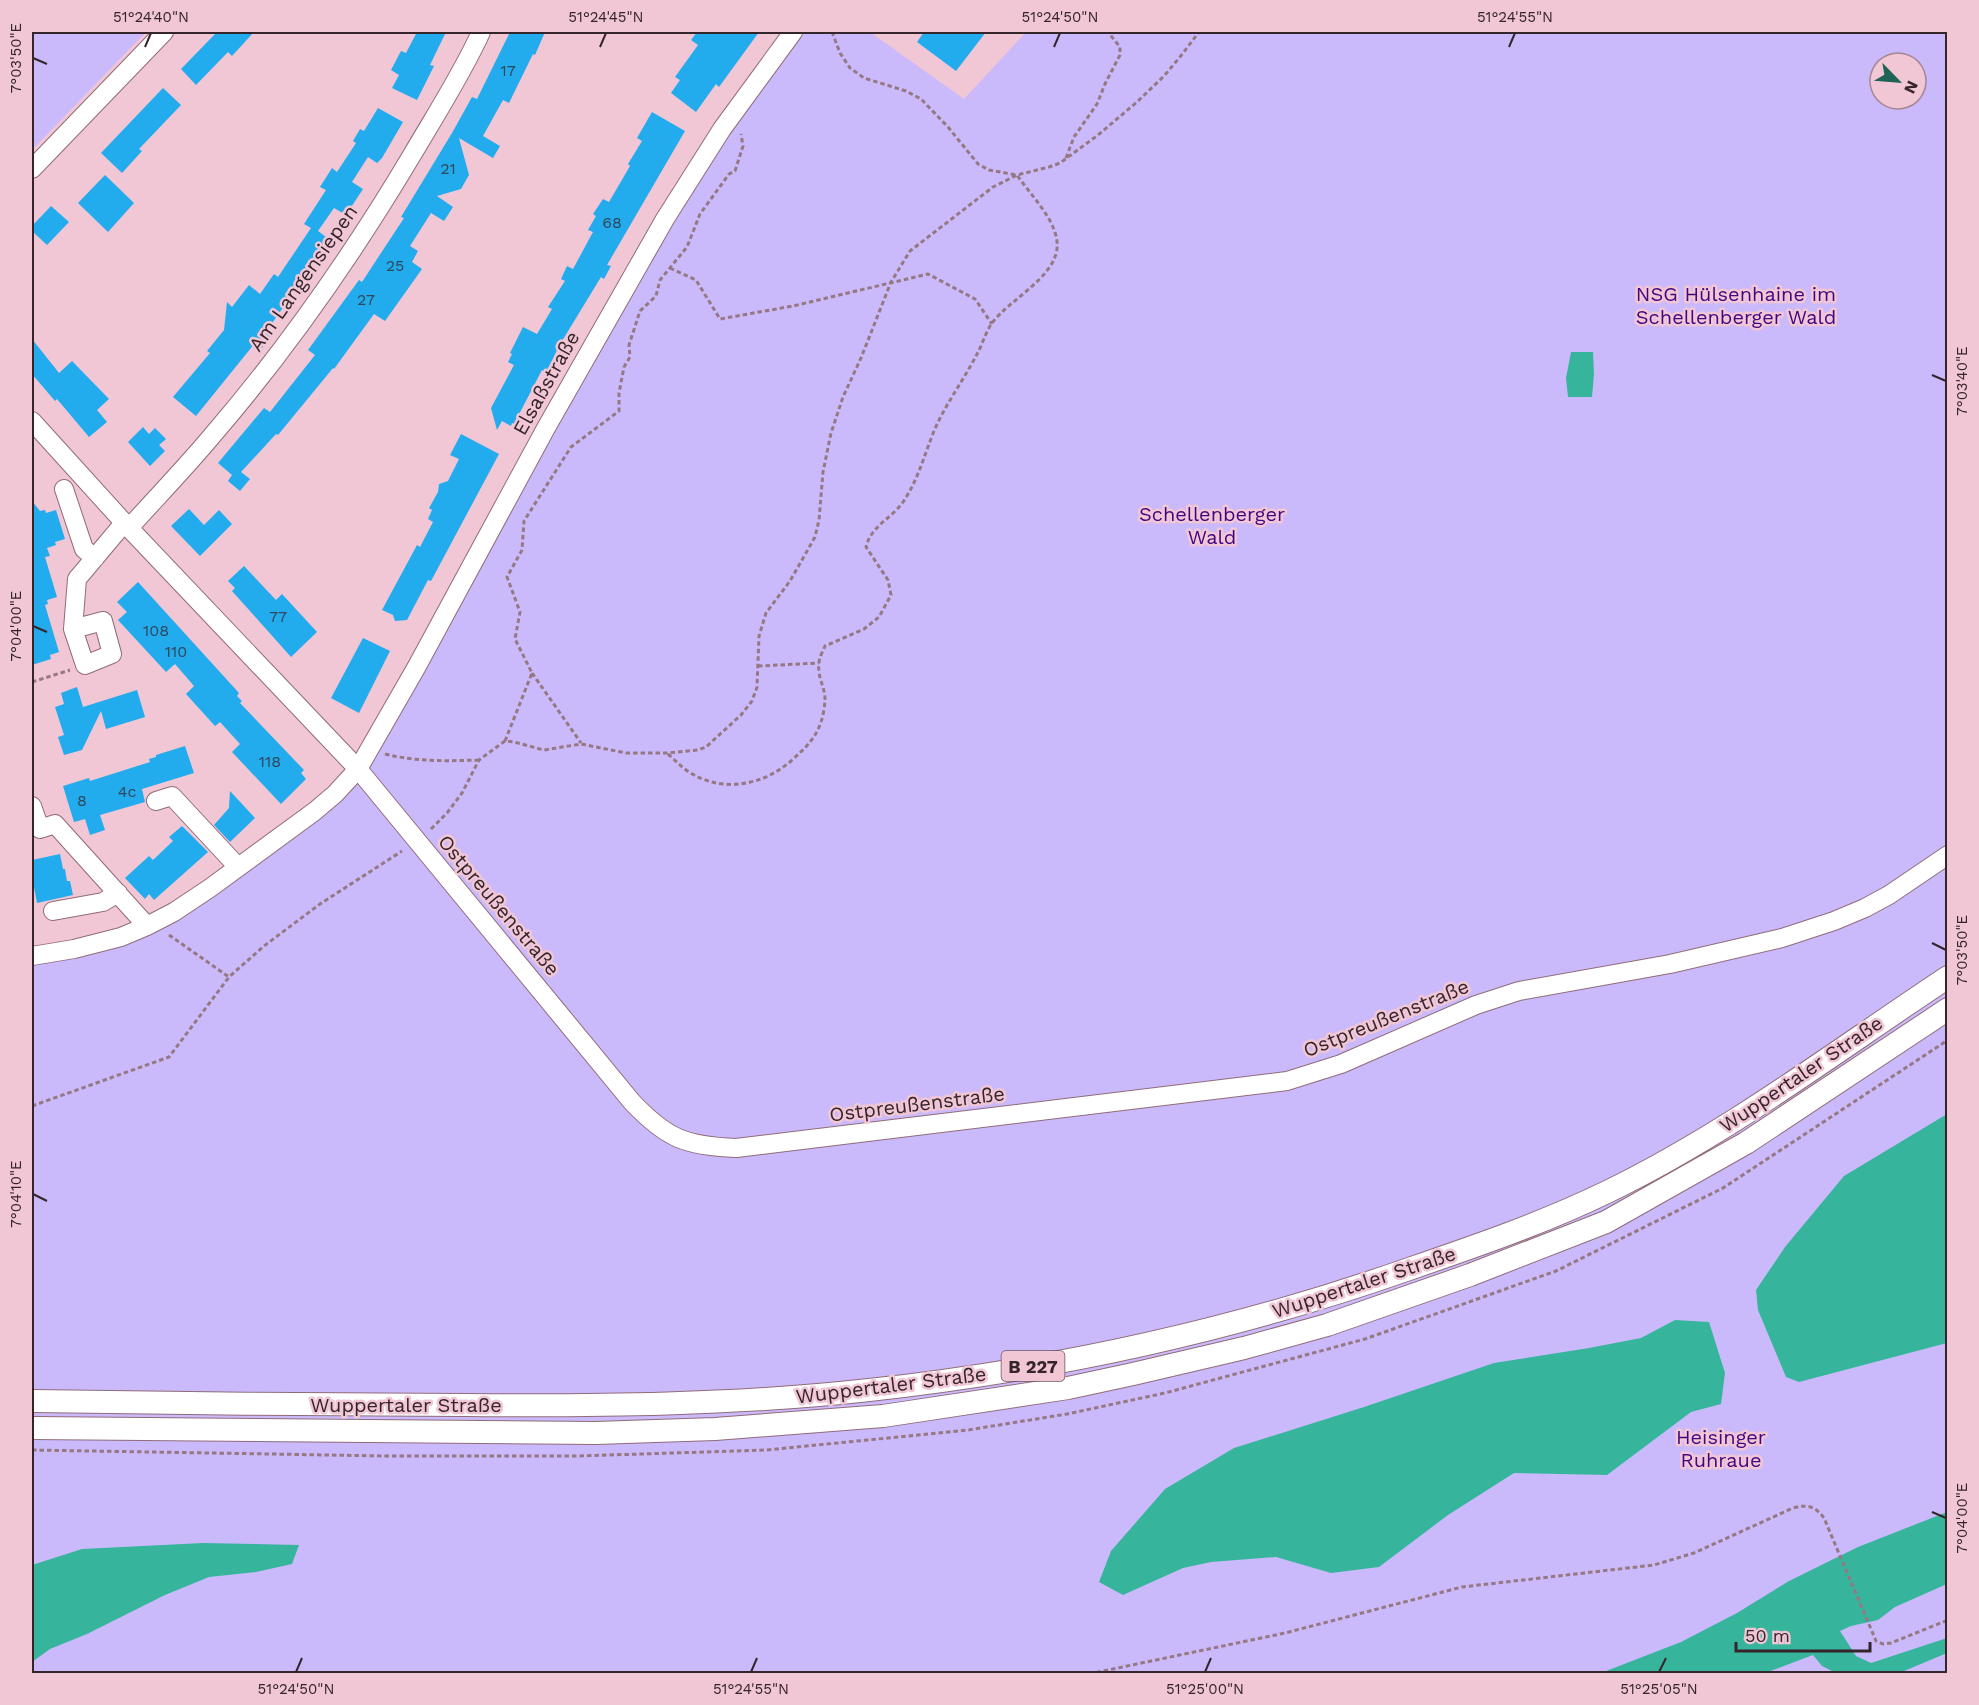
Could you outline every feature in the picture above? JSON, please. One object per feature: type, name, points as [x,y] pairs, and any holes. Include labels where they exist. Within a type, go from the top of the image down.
[{"type":"main road","name":"Wuppertaler Straße","points":[[32,1401],[578,1406],[750,1400],[864,1391],[958,1379],[1150,1344],[1348,1291],[1529,1227],[1606,1192],[1676,1155],[1741,1115],[1947,977]]},
{"type":"main road","name":"Wuppertaler Straße","points":[[32,1428],[562,1433],[715,1429],[883,1416],[1056,1390],[1133,1374],[1244,1348],[1327,1325],[1470,1275],[1606,1222],[1746,1143],[1947,1009]]},
{"type":"street","points":[[32,169],[164,32]]},
{"type":"street","name":"Am Langensiepen","points":[[127,526],[212,437],[294,333],[392,188],[459,77],[481,32]]},
{"type":"street","name":"Elsaßstraße","points":[[32,956],[121,938],[174,912],[322,805],[358,769],[416,668],[546,428],[665,219],[701,160],[794,32]]},
{"type":"street","name":"Ostpreußenstraße","points":[[32,421],[127,526],[358,769],[645,1116],[659,1128],[691,1144],[736,1148],[1287,1081],[1341,1064],[1476,1005],[1519,991],[1670,964],[1782,938],[1834,921],[1889,895],[1947,855]]},
{"type":"street","points":[[64,489],[84,549],[95,558]]},
{"type":"street","points":[[73,629],[78,579],[127,526]]},
{"type":"street","points":[[156,801],[172,796],[238,867]]},
{"type":"street","points":[[32,806],[35,831],[55,824],[147,926]]},
{"type":"street","points":[[53,911],[103,902],[118,893]]},
{"type":"path","points":[[667,753],[687,771],[704,780],[732,785],[768,777],[810,745],[821,722],[825,699],[819,680],[819,663],[825,646],[864,629],[879,617],[891,595],[888,580],[866,547],[869,535],[901,504],[914,484],[934,430],[976,357],[992,324],[1048,269],[1057,251],[1057,234],[1046,214],[1017,175],[989,170],[978,164],[948,127],[921,99],[906,91],[864,78],[850,68],[840,53],[832,32]]},
{"type":"path","points":[[1065,159],[1074,137],[1097,104],[1120,55],[1120,47],[1108,32]]},
{"type":"path","points":[[505,741],[544,750],[581,744],[626,753],[699,750],[706,747],[741,715],[752,701],[757,687],[759,636],[766,613],[790,581],[815,537],[819,520],[823,472],[831,433],[843,397],[891,282],[910,251],[993,187],[1017,175],[1048,167],[1065,159],[1098,135],[1137,102],[1180,57],[1199,32]]},
{"type":"path","points":[[581,744],[532,673],[515,639],[520,612],[507,577],[522,550],[524,521],[571,447],[619,411],[624,367],[630,357],[629,345],[640,311],[656,296],[660,280],[687,247],[700,214],[729,174],[735,171],[743,146],[737,109]]},
{"type":"path","points":[[670,268],[696,280],[720,319],[793,306],[928,274],[975,299],[992,324]]},
{"type":"path","points":[[758,666],[819,663]]},
{"type":"path","points":[[32,682],[69,670]]},
{"type":"path","points":[[32,1106],[169,1057],[229,977],[264,946],[320,904],[417,841],[452,807],[479,760],[505,741],[532,673]]},
{"type":"path","points":[[369,749],[408,758],[440,761],[479,760]]},
{"type":"path","points":[[147,926],[162,930],[229,977]]},
{"type":"path","points":[[1696,1203],[1746,1173],[1947,1040]]},
{"type":"path","points":[[1089,1674],[1313,1627],[1462,1587],[1654,1565],[1694,1553],[1804,1505],[1819,1511],[1824,1518],[1876,1641],[1883,1644],[1891,1643],[1947,1620]]},
{"type":"green space","points":[[36,32],[146,32],[32,150],[32,35]]},
{"type":"green space","points":[[798,32],[870,32],[964,99],[1026,32],[1947,32],[1947,1673],[32,1673],[32,957],[120,941],[338,795],[668,220]]},
{"type":"shaded area","points":[[1571,352],[1593,352],[1592,397],[1568,397],[1566,378]]},
{"type":"shaded area","points":[[1947,1114],[1947,1343],[1799,1382],[1786,1377],[1758,1310],[1756,1290],[1785,1247],[1844,1176]]},
{"type":"shaded area","points":[[1675,1320],[1709,1322],[1725,1373],[1721,1404],[1691,1412],[1607,1475],[1514,1473],[1448,1515],[1379,1567],[1331,1573],[1276,1557],[1211,1562],[1183,1568],[1123,1595],[1099,1582],[1111,1551],[1165,1489],[1234,1448],[1494,1363],[1641,1338]]},
{"type":"shaded area","points":[[1947,1512],[1947,1584],[1895,1607],[1878,1620],[1840,1631],[1856,1656],[1871,1663],[1947,1638],[1947,1653],[1897,1674],[1836,1673],[1822,1666],[1813,1655],[1765,1673],[1601,1673],[1681,1642],[1737,1613],[1789,1581],[1858,1547]]},
{"type":"shaded area","points":[[203,1543],[299,1545],[292,1564],[256,1572],[209,1577],[50,1649],[32,1662],[32,1565],[82,1549]]},
{"type":"building","points":[[217,32],[254,32],[232,56],[228,52],[196,85],[181,69]]},
{"type":"building","points":[[417,32],[446,32],[430,65],[434,66],[417,100],[392,88],[399,75],[391,70],[401,51],[406,53]]},
{"type":"building","points":[[510,32],[545,32],[509,103],[503,100],[483,136],[500,146],[493,158],[459,138],[469,175],[461,189],[437,196],[453,207],[444,221],[431,213],[410,246],[418,251],[412,262],[422,269],[385,321],[374,314],[334,369],[278,435],[276,434],[241,472],[250,479],[240,491],[228,481],[232,475],[218,463],[264,408],[270,412],[315,355],[308,350],[359,280],[362,282],[404,218],[401,217],[472,97],[477,99]]},
{"type":"building","points":[[697,32],[759,32],[719,87],[716,84],[696,112],[671,93],[680,80],[675,77],[698,45],[691,40]]},
{"type":"building","points":[[924,32],[986,32],[956,71],[917,42]]},
{"type":"building","points":[[163,88],[181,105],[139,149],[142,151],[122,173],[101,153]]},
{"type":"building","points":[[378,108],[403,122],[382,158],[377,163],[368,157],[352,182],[363,189],[346,215],[334,208],[318,231],[330,240],[266,332],[271,336],[262,348],[255,343],[196,416],[173,397],[210,353],[207,351],[224,330],[227,302],[232,307],[249,285],[260,294],[274,274],[278,277],[311,228],[304,224],[326,190],[320,187],[332,168],[337,172],[356,143],[353,141],[360,129],[364,131]]},
{"type":"building","points":[[652,112],[685,131],[607,265],[611,266],[604,279],[601,277],[559,346],[546,373],[542,370],[514,424],[512,423],[511,426],[502,421],[497,430],[491,408],[514,365],[508,362],[512,354],[510,353],[523,327],[537,334],[552,309],[548,307],[565,281],[561,279],[567,266],[573,269],[593,232],[588,230],[596,216],[593,214],[603,199],[609,202],[630,166],[628,164],[642,141],[637,138]]},
{"type":"building","points":[[105,175],[134,203],[108,232],[78,203]]},
{"type":"building","points":[[51,206],[69,222],[47,245],[32,231],[32,226]]},
{"type":"building","points":[[32,339],[59,373],[72,361],[109,399],[97,410],[107,422],[89,437],[32,374]]},
{"type":"building","points":[[143,427],[149,434],[155,428],[166,439],[159,445],[165,451],[150,466],[128,442]]},
{"type":"building","points":[[461,434],[499,454],[431,581],[428,580],[407,620],[395,621],[393,615],[382,610],[417,545],[420,547],[433,522],[428,519],[432,510],[429,508],[438,492],[439,484],[448,481],[459,459],[450,455]]},
{"type":"building","points":[[32,501],[40,511],[45,510],[46,513],[56,510],[65,539],[47,548],[50,556],[45,557],[57,597],[47,600],[48,604],[45,605],[59,652],[50,655],[51,659],[32,665]]},
{"type":"building","points":[[189,509],[204,525],[219,510],[232,524],[200,556],[171,526]]},
{"type":"building","points":[[244,566],[276,600],[282,594],[317,632],[291,657],[232,591],[235,588],[228,581]]},
{"type":"building","points":[[138,582],[239,693],[237,696],[242,701],[240,703],[304,770],[301,773],[306,779],[281,804],[232,752],[240,744],[220,722],[215,726],[186,694],[194,686],[175,664],[166,672],[118,620],[127,612],[117,602]]},
{"type":"building","points":[[363,638],[390,651],[359,713],[331,698]]},
{"type":"building","points":[[77,687],[83,707],[137,690],[145,717],[106,729],[101,711],[82,750],[64,755],[58,737],[64,735],[55,707],[64,704],[61,693]]},
{"type":"building","points":[[185,746],[194,773],[142,789],[145,802],[100,815],[105,830],[90,835],[85,819],[74,822],[63,786],[89,778],[90,781],[150,762],[149,759],[156,755]]},
{"type":"building","points":[[230,791],[255,818],[230,842],[214,825],[229,808]]},
{"type":"building","points":[[182,826],[208,852],[154,900],[149,894],[145,899],[125,878],[149,856],[153,860],[173,841],[169,837]]},
{"type":"building","points":[[60,854],[73,895],[37,903],[32,876],[32,860]]},
{"type":"park label","name":"NSG Hülsenhaine im Schellenberger Wald","points":[[1736,306]]},
{"type":"park label","name":"Schellenberger Wald","points":[[1212,526]]},
{"type":"park label","name":"Heisinger Ruhraue","points":[[1721,1448]]}]
